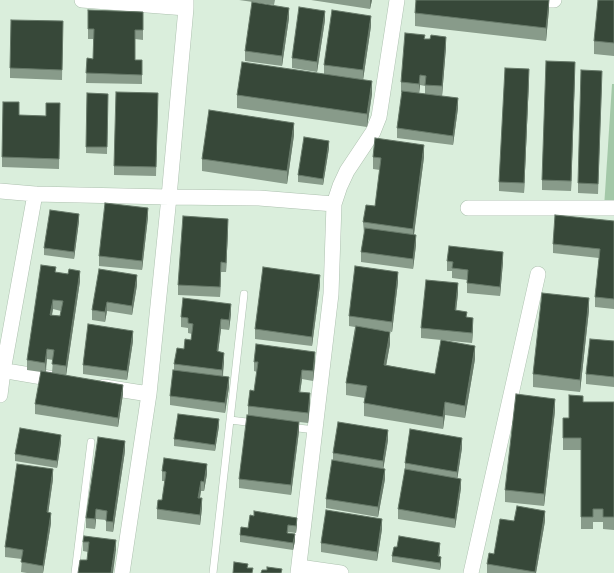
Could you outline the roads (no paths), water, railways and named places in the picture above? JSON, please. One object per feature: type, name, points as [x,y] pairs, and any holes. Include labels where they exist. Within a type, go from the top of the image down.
[{"type":"street","points":[[82,0],[186,4],[169,197],[149,394],[122,573]]},
{"type":"street","points":[[341,573],[298,570],[331,294],[334,204],[344,176],[373,132],[379,117],[397,0]]},
{"type":"street","points":[[548,0],[554,0]]},
{"type":"street","points":[[0,191],[35,194],[259,198],[334,204]]},
{"type":"street","points":[[0,395],[2,371],[35,194]]},
{"type":"street","points":[[468,208],[614,208]]},
{"type":"street","points":[[471,573],[538,274]]},
{"type":"street","points":[[2,371],[72,382]]},
{"type":"street","points":[[87,384],[149,394]]},
{"type":"lane","points":[[212,573],[244,294]]},
{"type":"lane","points":[[230,420],[266,424]]},
{"type":"lane","points":[[280,426],[315,430]]},
{"type":"lane","points":[[75,573],[90,442]]}]
